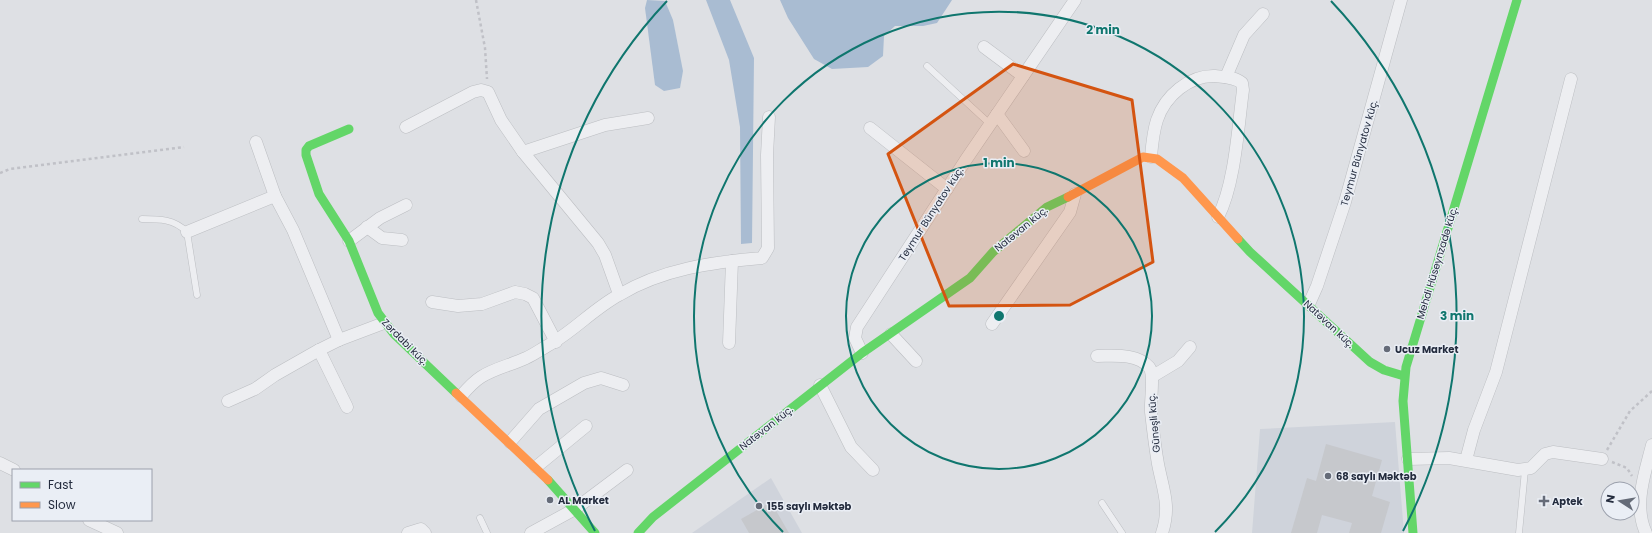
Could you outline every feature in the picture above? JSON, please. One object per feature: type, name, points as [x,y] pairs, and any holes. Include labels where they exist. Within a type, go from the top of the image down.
[{"type":"street","name":"Teymur Bünyatov küç.","points":[[862,353],[855,338],[857,327],[993,119],[1075,0]]},
{"type":"street","name":"Teymur Bünyatov küç.","points":[[1309,304],[1317,286],[1345,202],[1401,0]]},
{"type":"street","name":"Mehdi Hüseynzadə küç.","points":[[1413,533],[1403,401],[1404,376],[1419,321],[1517,0]]},
{"type":"street","points":[[1226,77],[1244,35],[1263,14]]},
{"type":"street","points":[[984,47],[1023,76]]},
{"type":"street","points":[[1150,157],[1157,120],[1161,110],[1176,90],[1186,83],[1204,77],[1226,77],[1239,80],[1242,83],[1243,90],[1229,187],[1224,207],[1218,217]]},
{"type":"street","points":[[1466,460],[1474,430],[1496,372],[1571,80]]},
{"type":"street","points":[[406,127],[473,92],[481,90],[488,92],[501,120],[523,152],[598,243],[605,255],[619,294]]},
{"type":"street","points":[[461,396],[473,382],[482,376],[526,358],[556,342],[619,294],[655,278],[687,268],[762,258],[768,248],[767,155],[769,117]]},
{"type":"street","points":[[523,152],[605,126],[648,118]]},
{"type":"street","points":[[993,119],[1024,151]]},
{"type":"street","points":[[870,128],[947,189]]},
{"type":"street","name":"Zərdabi küç.","points":[[350,129],[310,146],[306,150],[306,155],[319,194],[349,241],[357,257],[372,300],[384,323],[536,467],[595,533]]},
{"type":"street","points":[[256,142],[275,196],[292,230],[339,340]]},
{"type":"street","name":"Natəvan küç.","points":[[638,533],[653,517],[820,385],[862,353],[942,299],[970,278],[989,255],[1041,211],[1058,201],[1075,194],[1135,160],[1150,157],[1164,163],[1183,178],[1250,252],[1309,304],[1370,362],[1384,370],[1404,376]]},
{"type":"street","points":[[992,324],[1070,212],[1075,194]]},
{"type":"street","points":[[187,232],[275,196]]},
{"type":"street","points":[[349,241],[380,218],[406,205]]},
{"type":"street","points":[[367,227],[382,238],[402,240]]},
{"type":"street","points":[[729,343],[732,261]]},
{"type":"street","points":[[432,302],[458,306],[482,304],[515,292],[525,294],[533,298],[556,342]]},
{"type":"street","points":[[228,401],[255,389],[275,375],[339,340],[384,323]]},
{"type":"street","points":[[891,334],[916,361]]},
{"type":"street","points":[[1097,356],[1123,356],[1133,358],[1150,368],[1153,376],[1178,361],[1190,347]]},
{"type":"street","points":[[320,350],[347,408]]},
{"type":"street","name":"Günəşli küç.","points":[[1153,376],[1150,406],[1156,451],[1167,505],[1162,533]]},
{"type":"street","points":[[510,442],[539,409],[584,384],[601,378],[623,385]]},
{"type":"street","points":[[820,385],[851,447],[873,470]]},
{"type":"street","points":[[536,467],[586,426]]},
{"type":"street","points":[[1646,533],[1641,515],[1641,486],[1652,445]]},
{"type":"street","points":[[1408,459],[1449,458],[1518,470],[1531,468],[1545,454],[1553,452],[1602,459]]},
{"type":"street","points":[[0,463],[12,469]]},
{"type":"street","points":[[531,533],[575,509],[627,470]]},
{"type":"street","points":[[91,521],[111,532]]},
{"type":"street","points":[[408,533],[421,529],[425,533]]},
{"type":"lane","points":[[926,66],[993,119]]},
{"type":"lane","points":[[142,219],[175,222],[187,232],[197,295]]},
{"type":"lane","points":[[1520,533],[1525,470]]},
{"type":"lane","points":[[1102,503],[1122,533]]},
{"type":"lane","points":[[480,518],[487,533]]},
{"type":"path","points":[[476,0],[485,48],[488,92]]},
{"type":"path","points":[[0,172],[10,169],[184,147]]},
{"type":"path","points":[[1634,479],[1627,468],[1602,459],[1630,411],[1652,391]]},
{"type":"highlighted area","points":[[1013,64],[1132,100],[1153,262],[1070,305],[949,306],[888,154]]},
{"type":"shaded area","name":"68 saylı Məktəb","points":[[1395,422],[1404,533],[1252,533],[1260,429]]},
{"type":"shaded area","name":"155 saylı Məktəb","points":[[771,478],[802,533],[692,533]]},
{"type":"water","points":[[647,0],[665,1],[673,20],[683,71],[680,88],[664,91],[655,85],[645,8]]},
{"type":"water","points":[[706,0],[730,0],[754,58],[752,243],[741,244],[740,127],[729,60]]},
{"type":"water","points":[[780,0],[952,0],[937,23],[923,26],[895,26],[884,36],[883,56],[868,67],[832,69],[814,59],[788,18]]},
{"type":"building","points":[[1326,444],[1382,460],[1372,496],[1390,502],[1381,533],[1349,533],[1352,523],[1322,515],[1317,533],[1291,533],[1307,478],[1316,481]]},
{"type":"building","points":[[771,502],[789,533],[749,533],[741,519]]},
{"type":"traffic: fast","points":[[1413,533],[1403,401],[1406,367],[1517,0]]},
{"type":"traffic: fast","points":[[349,129],[309,146],[306,150],[306,155],[319,194],[349,241],[378,313],[394,334],[456,393]]},
{"type":"traffic: fast","points":[[638,533],[653,517],[862,353],[970,278],[993,252],[1047,207],[1068,197]]},
{"type":"traffic: fast","points":[[1238,239],[1250,252],[1370,362],[1384,370],[1404,376]]},
{"type":"traffic: fast","points":[[548,480],[595,533]]},
{"type":"traffic: slow","points":[[1068,197],[1143,157],[1157,159],[1183,178],[1238,239]]},
{"type":"traffic: slow","points":[[456,393],[548,480]]},
{"type":"place","name":"Ucuz Market","points":[[1387,349]]},
{"type":"place","name":"68 saylı Məktəb","points":[[1328,476]]},
{"type":"place","name":"AL Market","points":[[550,500]]},
{"type":"place","name":"Aptek","points":[[1544,501]]},
{"type":"place","name":"155 saylı Məktəb","points":[[759,506]]}]
